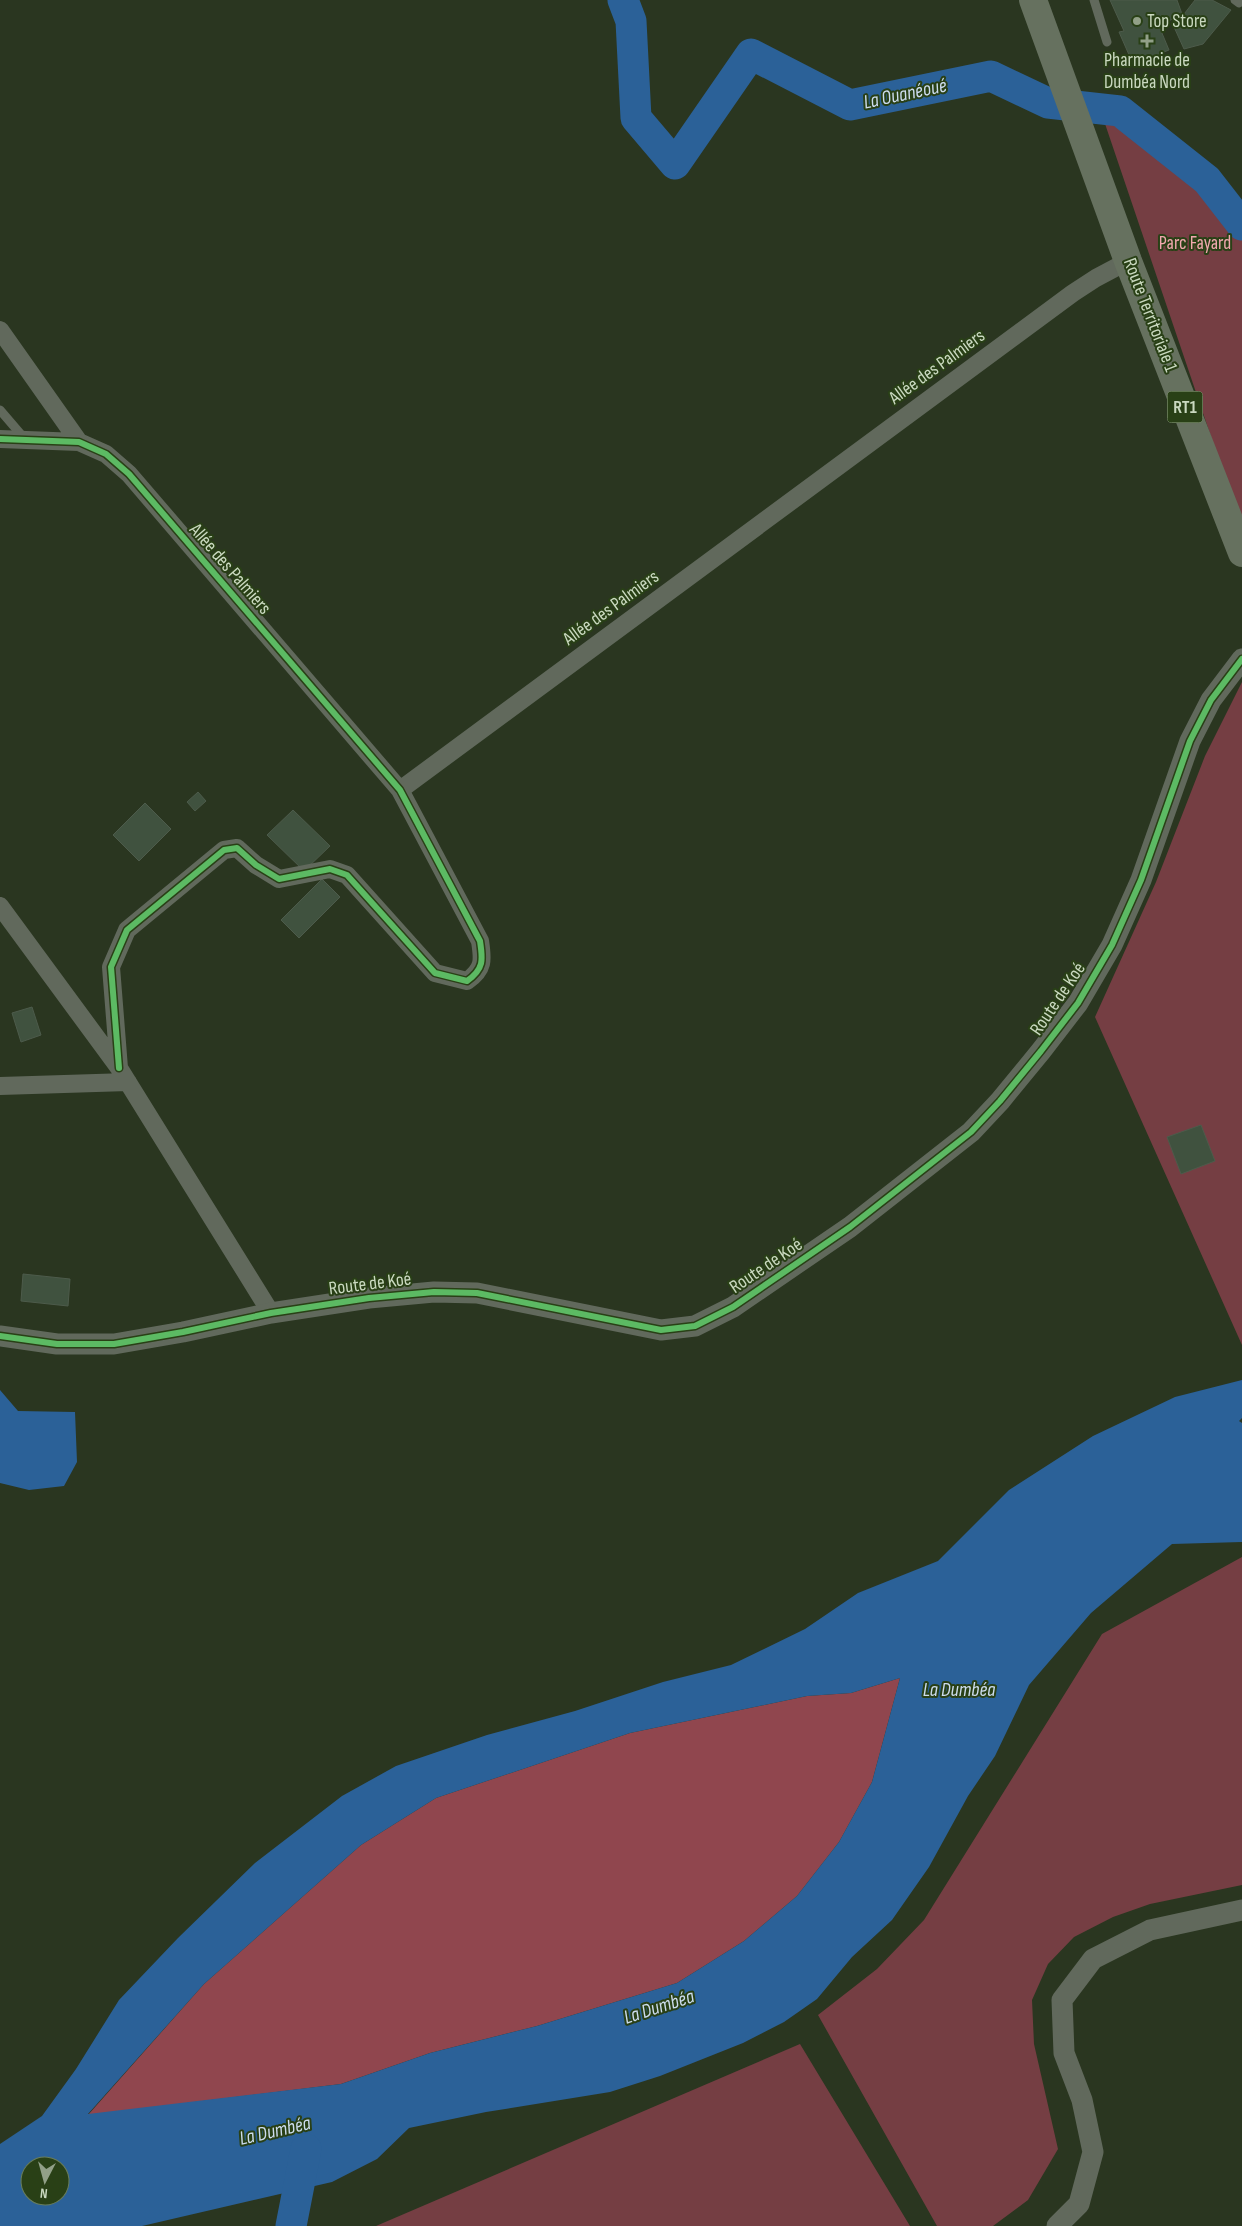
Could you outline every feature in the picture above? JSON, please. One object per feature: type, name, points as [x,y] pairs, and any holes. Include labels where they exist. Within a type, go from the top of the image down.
[{"type":"main road","name":"Route Territoriale 1","points":[[1033,0],[1128,261],[1242,554]]},
{"type":"street","name":"Allée des Palmiers","points":[[0,439],[79,442],[106,454],[129,474],[400,790],[1073,293],[1128,261]]},
{"type":"street","points":[[0,330],[79,442]]},
{"type":"street","name":"Route de Koé","points":[[0,1336],[57,1344],[114,1344],[183,1332],[271,1313],[378,1297],[434,1292],[477,1293],[662,1330],[695,1326],[733,1307],[850,1227],[971,1132],[1000,1101],[1078,1003],[1112,944],[1141,880],[1190,741],[1212,700],[1242,658]]},
{"type":"street","points":[[123,1075],[111,967],[127,930],[224,850],[237,848],[256,865],[280,879],[330,869],[347,875],[436,973],[467,981],[478,974],[483,958],[480,941],[400,790]]},
{"type":"street","points":[[0,906],[123,1075],[271,1313]]},
{"type":"street","points":[[0,1086],[123,1075]]},
{"type":"street","points":[[1057,2226],[1079,2204],[1093,2152],[1082,2100],[1064,2052],[1062,2000],[1093,1959],[1150,1930],[1242,1910]]},
{"type":"lane","points":[[1094,0],[1107,42]]},
{"type":"lane","points":[[0,410],[24,439]]},
{"type":"green space","name":"Parc Fayard","points":[[1100,109],[1120,111],[1207,180],[1242,225],[1242,522],[1224,475]]},
{"type":"green space","points":[[1242,682],[1242,1345],[1095,1017],[1156,882],[1205,756]]},
{"type":"green space","points":[[1242,1557],[1242,1885],[1150,1904],[1113,1917],[1074,1937],[1048,1964],[1032,2000],[1034,2044],[1058,2149],[1028,2200],[993,2226],[937,2226],[818,2015],[877,1969],[924,1920],[1102,1634]]},
{"type":"green space","points":[[800,2044],[910,2226],[376,2226]]},
{"type":"shaded area","points":[[900,1678],[872,1782],[839,1842],[797,1896],[744,1941],[677,1983],[537,2026],[430,2053],[341,2084],[88,2115],[204,1984],[361,1845],[436,1798],[630,1733],[807,1696],[851,1693]]},
{"type":"water","name":"La Dumbéa","points":[[1242,1380],[1242,1418],[1239,1421],[1242,1423],[1242,1542],[1172,1544],[1091,1613],[1029,1685],[995,1756],[968,1796],[929,1867],[892,1920],[852,1957],[817,1999],[784,2022],[743,2043],[660,2076],[610,2092],[486,2112],[409,2128],[377,2159],[332,2182],[142,2226],[0,2226],[0,2144],[42,2116],[76,2069],[119,2000],[178,1938],[255,1863],[342,1796],[396,1766],[487,1735],[575,1711],[663,1682],[731,1665],[805,1629],[858,1593],[938,1561],[1009,1490],[1093,1436],[1175,1397]],"holes":[[[900,1678],[872,1782],[839,1842],[797,1896],[744,1941],[677,1983],[537,2026],[430,2053],[341,2084],[88,2114],[204,1984],[361,1845],[436,1798],[630,1733],[807,1696],[851,1693]]]},
{"type":"water","points":[[0,1390],[18,1411],[75,1412],[77,1462],[64,1486],[29,1490],[0,1483]]},
{"type":"building","points":[[1110,0],[1177,0],[1182,14],[1159,26],[1169,50],[1133,64],[1119,32],[1124,31]]},
{"type":"building","points":[[1195,0],[1212,0],[1231,10],[1203,44],[1184,49],[1174,27]]},
{"type":"building","points":[[198,792],[206,801],[195,811],[187,802]]},
{"type":"building","points":[[145,803],[171,829],[139,861],[113,835]]},
{"type":"building","points":[[293,810],[330,846],[304,871],[267,835]]},
{"type":"building","points":[[322,879],[340,897],[299,938],[281,920]]},
{"type":"building","points":[[32,1007],[41,1035],[21,1042],[12,1013]]},
{"type":"building","points":[[1201,1125],[1215,1161],[1181,1174],[1167,1137]]},
{"type":"building","points":[[23,1274],[70,1279],[68,1306],[21,1301]]},
{"type":"waterway","name":"La Ouanéoué","points":[[623,0],[631,21],[636,118],[675,164],[751,54],[850,105],[991,76],[1048,103],[1120,111],[1207,180],[1242,225]]},
{"type":"waterway","points":[[291,2226],[306,2149]]},
{"type":"cycle path","points":[[0,439],[79,442],[106,454],[129,474],[400,790],[480,941],[482,959],[473,977],[467,981],[435,973],[347,875],[330,869],[279,879],[256,865],[237,848],[224,850],[127,930],[111,967],[119,1068]]},
{"type":"cycle path","points":[[0,1336],[57,1344],[114,1344],[183,1332],[271,1313],[369,1298],[434,1292],[477,1293],[661,1330],[695,1326],[733,1307],[850,1227],[971,1132],[1000,1101],[1041,1051],[1078,1003],[1112,945],[1141,880],[1190,741],[1211,700],[1242,659]]},
{"type":"place","name":"Top Store","points":[[1137,21]]},
{"type":"place","name":"Pharmacie de Dumbéa Nord","points":[[1147,41]]}]
